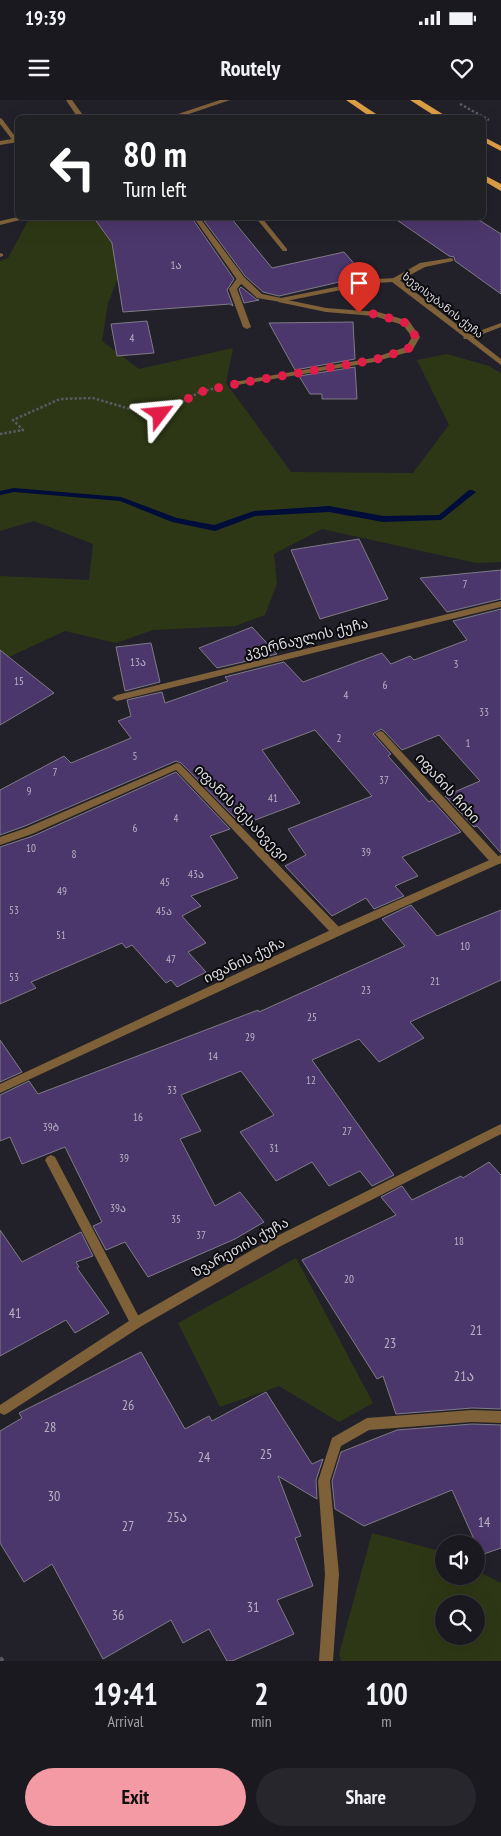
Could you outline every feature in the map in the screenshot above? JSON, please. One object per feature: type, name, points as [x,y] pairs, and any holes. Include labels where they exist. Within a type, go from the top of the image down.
[{"type":"main road","points":[[350,100],[373,115]]},
{"type":"main road","points":[[414,100],[440,115]]},
{"type":"main road","points":[[486,140],[501,149]]},
{"type":"main road","points":[[486,179],[501,188]]},
{"type":"street","points":[[69,100],[80,115]]},
{"type":"street","points":[[179,115],[227,100]]},
{"type":"street","points":[[0,120],[15,139]]},
{"type":"street","points":[[0,143],[15,140]]},
{"type":"street","points":[[0,223],[15,220]]},
{"type":"street","name":"ხევისუბანის ქუჩა","points":[[198,220],[241,279],[260,296],[281,300],[376,281],[394,280],[501,363]]},
{"type":"street","points":[[261,220],[285,250]]},
{"type":"street","points":[[394,280],[423,265],[451,260]]},
{"type":"street","points":[[241,279],[233,290],[247,327]]},
{"type":"street","points":[[240,383],[374,360],[408,349],[416,337],[406,323],[375,314],[326,310],[281,300]]},
{"type":"street","points":[[467,337],[501,325]]},
{"type":"street","name":"კვერნაულის ქუჩა","points":[[117,698],[501,604]]},
{"type":"street","name":"იფანის ჩიხი","points":[[380,734],[499,860]]},
{"type":"street","name":"იფანის შესახვევი","points":[[0,841],[29,831],[177,766],[337,932]]},
{"type":"street","name":"იფანის ქუჩა","points":[[0,1089],[337,932],[499,860]]},
{"type":"street","name":"ზვარეთის ქუჩა","points":[[4,1409],[136,1323],[276,1242],[501,1129]]},
{"type":"street","points":[[51,1160],[136,1323]]},
{"type":"street","points":[[326,1661],[332,1574],[324,1481],[336,1442],[367,1424],[472,1416],[501,1417]]},
{"type":"path","points":[[453,100],[480,115]]},
{"type":"path","points":[[486,118],[493,122]]},
{"type":"path","points":[[0,434],[23,430],[13,420],[60,399],[93,398],[130,409],[160,414],[200,392],[240,383]]},
{"type":"path","points":[[0,1658],[3,1661]]},
{"type":"green space","points":[[28,220],[95,220],[129,250],[108,303],[102,341],[139,369],[233,348],[226,383],[291,472],[413,473],[449,425],[417,360],[447,354],[489,366],[501,373],[501,562],[476,563],[322,529],[274,554],[277,583],[265,615],[235,626],[153,630],[116,643],[65,631],[0,661],[0,576],[89,580],[93,544],[34,521],[0,531],[0,261],[8,258]]},
{"type":"green space","points":[[296,1258],[373,1403],[339,1422],[279,1386],[220,1407],[178,1323]]},
{"type":"green space","points":[[372,1533],[435,1550],[435,1585],[485,1585],[485,1575],[501,1583],[501,1661],[341,1661],[339,1654]]},
{"type":"building","points":[[95,220],[193,220],[234,279],[227,290],[233,306],[230,304],[123,312],[112,243]]},
{"type":"building","points":[[203,220],[233,220],[272,268],[344,252],[365,276],[279,296],[263,292],[245,276]]},
{"type":"building","points":[[397,220],[479,220],[501,234],[501,294],[455,261],[454,257],[449,256]]},
{"type":"building","points":[[241,287],[259,300],[244,303],[239,289]]},
{"type":"building","points":[[147,321],[154,353],[117,356],[111,324]]},
{"type":"building","points":[[353,322],[355,359],[295,370],[269,323]]},
{"type":"building","points":[[355,367],[357,399],[322,399],[322,394],[310,394],[299,376]]},
{"type":"building","points":[[359,539],[388,599],[320,619],[291,550]]},
{"type":"building","points":[[501,570],[501,599],[447,612],[420,578]]},
{"type":"building","points":[[501,609],[501,853],[477,826],[474,827],[445,796],[480,781],[439,735],[402,750],[381,729],[373,734],[391,754],[388,756],[429,802],[432,800],[461,832],[402,857],[418,876],[395,886],[404,896],[374,909],[366,898],[332,916],[285,866],[306,855],[288,829],[372,796],[315,730],[262,750],[300,803],[242,825],[181,763],[176,761],[0,835],[0,790],[64,756],[71,763],[131,738],[118,721],[131,716],[127,700],[162,692],[165,703],[228,681],[225,677],[284,662],[303,682],[382,653],[391,664],[410,656],[414,660],[467,640],[453,621]]},
{"type":"building","points":[[252,627],[277,654],[217,668],[199,648]]},
{"type":"building","points":[[151,643],[160,682],[125,691],[116,647]]},
{"type":"building","points":[[0,650],[54,693],[0,725]]},
{"type":"building","points":[[176,772],[230,829],[210,836],[238,878],[191,896],[201,906],[182,916],[206,943],[188,952],[206,972],[177,987],[171,980],[166,983],[132,945],[126,948],[122,943],[31,982],[36,988],[0,1004],[0,847],[33,836]]},
{"type":"building","points":[[411,905],[437,936],[501,910],[501,980],[410,1022],[424,1038],[379,1062],[359,1039],[312,1060],[394,1175],[372,1186],[360,1171],[329,1186],[312,1162],[276,1181],[240,1132],[274,1115],[241,1071],[181,1095],[201,1131],[180,1139],[215,1206],[240,1192],[264,1222],[235,1239],[148,1277],[125,1242],[106,1250],[93,1226],[102,1222],[65,1147],[22,1164],[10,1137],[0,1141],[0,1095],[29,1081],[38,1094],[258,1010],[259,1012],[405,946],[382,919]]},
{"type":"building","points":[[0,1040],[22,1072],[0,1082]]},
{"type":"building","points":[[489,1162],[501,1175],[501,1409],[472,1408],[396,1414],[383,1376],[377,1379],[302,1260],[396,1215],[381,1197],[402,1186],[412,1200],[461,1176],[463,1178]]},
{"type":"building","points":[[0,1230],[22,1262],[81,1232],[93,1256],[76,1262],[79,1267],[77,1268],[109,1313],[75,1333],[66,1320],[0,1356]]},
{"type":"building","points":[[141,1352],[185,1429],[209,1416],[212,1421],[266,1392],[312,1464],[323,1459],[316,1480],[317,1499],[278,1476],[301,1536],[295,1538],[313,1586],[277,1600],[294,1634],[232,1661],[227,1661],[209,1629],[183,1643],[171,1620],[103,1659],[52,1564],[24,1582],[0,1543],[0,1431],[22,1418],[19,1413]]},
{"type":"building","points":[[472,1424],[501,1425],[501,1548],[485,1554],[485,1535],[472,1535],[452,1490],[364,1526],[335,1509],[332,1481],[341,1452],[397,1430]]},
{"type":"waterway","points":[[0,493],[14,490],[121,499],[175,520],[215,528],[254,514],[329,509],[383,519],[441,517],[472,492]]},
{"type":"route","points":[[160,414],[200,392],[240,383],[374,360],[408,349],[416,337],[406,323],[375,314],[359,313]]}]
